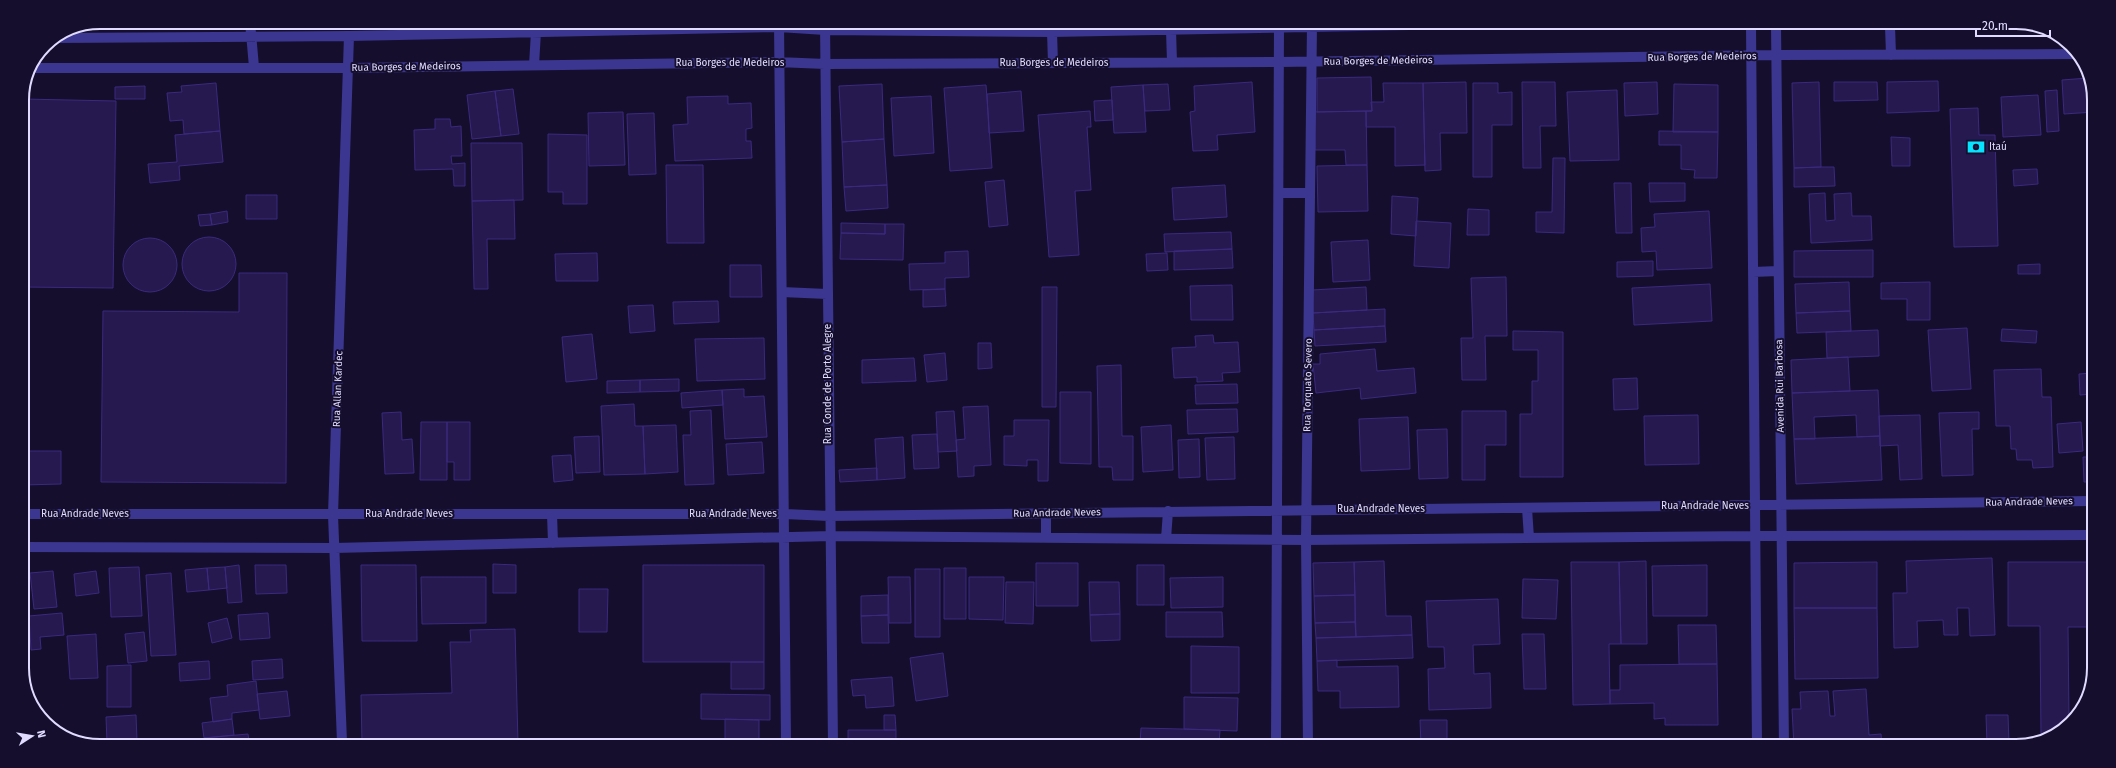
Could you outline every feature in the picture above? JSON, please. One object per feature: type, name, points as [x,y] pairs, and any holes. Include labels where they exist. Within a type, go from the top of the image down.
[{"type":"street","points":[[250,29],[254,67]]},
{"type":"street","points":[[66,38],[251,38],[640,29]]},
{"type":"street","points":[[779,29],[778,62],[785,514],[786,739]]},
{"type":"street","name":"Rua Conde de Porto Alegre","points":[[825,29],[832,739]]},
{"type":"street","points":[[916,29],[1052,32],[1198,29]]},
{"type":"street","points":[[1276,739],[1280,29]]},
{"type":"street","name":"Rua Torquato Severo","points":[[1308,739],[1306,540],[1310,62],[1312,29]]},
{"type":"street","points":[[1751,29],[1757,739]]},
{"type":"street","name":"Avenida Rui Barbosa","points":[[1776,29],[1784,739]]},
{"type":"street","points":[[1890,29],[1891,55]]},
{"type":"street","points":[[1171,30],[1172,62]]},
{"type":"street","points":[[534,65],[536,32]]},
{"type":"street","points":[[1052,32],[1053,63]]},
{"type":"street","name":"Rua Allan Kardec","points":[[342,739],[333,514],[349,36]]},
{"type":"street","name":"Rua Borges de Medeiros","points":[[37,68],[349,68],[778,62],[825,64],[1310,62],[1776,55],[2070,54]]},
{"type":"street","points":[[1279,193],[1310,193]]},
{"type":"street","points":[[1753,272],[1778,270]]},
{"type":"street","points":[[782,292],[828,294]]},
{"type":"street","name":"Rua Andrade Neves","points":[[29,514],[785,514],[829,516],[1277,509],[1782,506],[2087,501]]},
{"type":"street","points":[[1527,508],[1529,538]]},
{"type":"street","points":[[1166,539],[1168,511]]},
{"type":"street","points":[[1046,513],[1046,537]]},
{"type":"street","points":[[552,514],[553,543]]},
{"type":"street","points":[[29,547],[334,548],[831,536],[1306,540],[2087,535]]},
{"type":"building","points":[[1371,77],[1372,111],[1317,112],[1317,78]]},
{"type":"building","points":[[2083,78],[2087,95],[2087,112],[2064,114],[2062,80]]},
{"type":"building","points":[[1938,81],[1939,111],[1887,113],[1887,82]]},
{"type":"building","points":[[1252,82],[1255,132],[1217,135],[1218,150],[1193,151],[1190,112],[1195,111],[1194,86]]},
{"type":"building","points":[[1466,82],[1467,133],[1440,133],[1441,170],[1425,171],[1423,83]]},
{"type":"building","points":[[1522,82],[1555,82],[1556,126],[1540,126],[1541,168],[1523,168]]},
{"type":"building","points":[[1657,82],[1658,114],[1625,116],[1624,83]]},
{"type":"building","points":[[1819,82],[1821,167],[1794,168],[1792,83]]},
{"type":"building","points":[[1834,82],[1877,82],[1878,100],[1834,101]]},
{"type":"building","points":[[216,83],[220,131],[184,134],[183,120],[170,121],[167,93],[182,92],[181,86]]},
{"type":"building","points":[[1383,83],[1423,83],[1425,165],[1395,166],[1395,127],[1366,127],[1366,111],[1372,111],[1371,102],[1384,102]]},
{"type":"building","points":[[1473,83],[1498,83],[1498,93],[1512,92],[1512,125],[1492,125],[1492,177],[1473,177]]},
{"type":"building","points":[[882,84],[884,139],[842,142],[839,86]]},
{"type":"building","points":[[1168,84],[1170,110],[1145,111],[1143,85]]},
{"type":"building","points":[[1674,84],[1718,85],[1718,132],[1673,132]]},
{"type":"building","points":[[986,85],[992,168],[950,171],[944,88]]},
{"type":"building","points":[[1143,85],[1146,132],[1114,133],[1111,87]]},
{"type":"building","points":[[145,86],[145,99],[115,99],[115,87]]},
{"type":"building","points":[[513,89],[519,134],[501,136],[495,91]]},
{"type":"building","points":[[1617,90],[1619,160],[1570,161],[1567,92]]},
{"type":"building","points":[[2057,90],[2059,131],[2047,132],[2045,91]]},
{"type":"building","points":[[495,91],[501,136],[472,139],[467,95]]},
{"type":"building","points":[[1021,91],[1024,131],[989,133],[987,94]]},
{"type":"building","points":[[2038,95],[2041,135],[2003,137],[2001,97]]},
{"type":"building","points":[[728,96],[728,104],[751,103],[752,128],[746,129],[746,141],[751,141],[752,158],[675,161],[673,125],[688,124],[687,97]]},
{"type":"building","points":[[931,96],[934,153],[894,156],[891,98]]},
{"type":"building","points":[[29,99],[116,101],[113,288],[29,287]]},
{"type":"building","points":[[1112,100],[1113,120],[1095,121],[1094,101]]},
{"type":"building","points":[[1978,108],[1979,135],[1995,135],[1998,246],[1954,247],[1950,109]]},
{"type":"building","points":[[1090,111],[1091,127],[1087,127],[1091,190],[1075,191],[1079,255],[1049,257],[1038,115]]},
{"type":"building","points":[[1366,111],[1367,165],[1346,165],[1345,150],[1315,150],[1314,112]]},
{"type":"building","points":[[623,112],[625,165],[589,166],[588,113]]},
{"type":"building","points":[[654,113],[656,174],[629,175],[627,114]]},
{"type":"building","points":[[435,119],[450,119],[451,127],[461,126],[462,156],[451,156],[452,164],[465,163],[465,186],[454,186],[453,169],[415,170],[414,130],[435,129]]},
{"type":"building","points":[[220,131],[223,162],[179,166],[180,180],[150,183],[148,164],[177,162],[175,135]]},
{"type":"building","points":[[1659,131],[1718,132],[1717,178],[1694,178],[1695,170],[1681,169],[1681,145],[1659,145]]},
{"type":"building","points":[[548,134],[587,135],[587,204],[563,204],[563,192],[548,192]]},
{"type":"building","points":[[1891,137],[1910,138],[1910,166],[1892,166]]},
{"type":"building","points":[[884,139],[887,185],[844,187],[842,142]]},
{"type":"building","points":[[471,143],[522,143],[523,200],[472,201]]},
{"type":"building","points":[[1553,158],[1565,158],[1564,233],[1536,232],[1536,212],[1552,212]]},
{"type":"building","points":[[666,165],[703,165],[704,243],[667,243]]},
{"type":"building","points":[[1367,165],[1368,211],[1318,212],[1317,166]]},
{"type":"building","points":[[1834,167],[1835,186],[1794,187],[1794,168]]},
{"type":"building","points":[[2037,169],[2038,184],[2014,186],[2013,170]]},
{"type":"building","points":[[1004,180],[1008,225],[989,227],[985,182]]},
{"type":"building","points":[[1614,183],[1631,183],[1632,233],[1616,233]]},
{"type":"building","points":[[1649,183],[1685,183],[1685,201],[1650,202]]},
{"type":"building","points":[[887,185],[888,208],[846,211],[844,187]]},
{"type":"building","points":[[1225,185],[1227,217],[1174,220],[1172,188]]},
{"type":"building","points":[[1825,193],[1826,221],[1835,220],[1834,194],[1851,193],[1852,216],[1871,216],[1872,240],[1811,243],[1809,194]]},
{"type":"building","points":[[246,195],[277,195],[277,219],[246,219]]},
{"type":"building","points":[[1392,196],[1418,198],[1416,236],[1391,234]]},
{"type":"building","points":[[514,200],[515,239],[487,239],[488,289],[474,289],[472,201]]},
{"type":"building","points":[[1468,209],[1489,210],[1489,235],[1467,235]]},
{"type":"building","points":[[227,211],[228,222],[212,225],[210,214]]},
{"type":"building","points":[[1709,211],[1712,268],[1657,270],[1656,251],[1642,252],[1641,228],[1655,227],[1654,214]]},
{"type":"building","points":[[210,214],[212,225],[200,226],[198,215]]},
{"type":"building","points":[[1416,221],[1451,223],[1449,268],[1414,266]]},
{"type":"building","points":[[841,223],[885,224],[885,234],[841,233]]},
{"type":"building","points":[[885,224],[904,224],[903,260],[840,259],[841,233],[885,234]]},
{"type":"building","points":[[1231,232],[1232,249],[1165,252],[1164,234]]},
{"type":"building","points":[[204,237],[214,237],[224,241],[232,249],[236,259],[236,269],[232,279],[224,287],[214,291],[204,291],[194,287],[186,279],[182,269],[182,259],[186,249],[194,241]]},
{"type":"building","points":[[145,238],[155,238],[165,242],[173,250],[177,260],[177,270],[173,280],[165,288],[155,292],[145,292],[135,288],[127,280],[123,270],[123,260],[127,250],[135,242]]},
{"type":"building","points":[[1368,240],[1370,280],[1333,282],[1331,242]]},
{"type":"building","points":[[1232,249],[1233,268],[1174,270],[1174,251]]},
{"type":"building","points":[[1873,250],[1873,277],[1794,277],[1794,251]]},
{"type":"building","points":[[968,251],[969,277],[945,278],[945,289],[910,290],[909,264],[945,263],[945,252]]},
{"type":"building","points":[[597,253],[598,281],[556,281],[555,254]]},
{"type":"building","points":[[1167,253],[1168,270],[1147,271],[1146,254]]},
{"type":"building","points":[[1653,261],[1653,276],[1617,277],[1617,262]]},
{"type":"building","points":[[2040,264],[2040,274],[2018,274],[2018,265]]},
{"type":"building","points":[[730,265],[761,265],[762,297],[730,297]]},
{"type":"building","points":[[239,273],[287,273],[286,483],[101,482],[103,311],[239,312]]},
{"type":"building","points":[[1506,277],[1507,336],[1485,336],[1486,380],[1462,380],[1461,338],[1473,338],[1471,278]]},
{"type":"building","points":[[1849,282],[1850,311],[1796,313],[1795,284]]},
{"type":"building","points":[[1930,282],[1930,320],[1907,320],[1907,299],[1881,299],[1881,283]]},
{"type":"building","points":[[1710,284],[1712,321],[1634,325],[1632,288]]},
{"type":"building","points":[[1232,285],[1233,320],[1191,320],[1190,286]]},
{"type":"building","points":[[1042,287],[1057,287],[1056,407],[1042,407]]},
{"type":"building","points":[[1366,287],[1367,310],[1313,313],[1312,290]]},
{"type":"building","points":[[945,289],[946,306],[923,307],[923,290]]},
{"type":"building","points":[[718,301],[719,322],[674,324],[673,302]]},
{"type":"building","points":[[653,305],[655,331],[630,333],[628,306]]},
{"type":"building","points":[[1385,309],[1385,326],[1314,330],[1313,313]]},
{"type":"building","points":[[1850,311],[1851,331],[1797,333],[1796,313]]},
{"type":"building","points":[[1385,326],[1386,342],[1315,346],[1314,330]]},
{"type":"building","points":[[1967,328],[1971,389],[1932,391],[1928,330]]},
{"type":"building","points":[[2002,329],[2037,331],[2036,343],[2001,341]]},
{"type":"building","points":[[1878,330],[1879,356],[1827,358],[1826,332]]},
{"type":"building","points":[[1513,331],[1563,332],[1563,477],[1520,477],[1520,414],[1532,414],[1532,381],[1538,381],[1538,350],[1513,350]]},
{"type":"building","points":[[592,334],[597,379],[566,382],[562,337]]},
{"type":"building","points":[[1213,335],[1214,343],[1238,342],[1240,372],[1222,373],[1223,381],[1197,382],[1197,377],[1174,378],[1172,348],[1196,347],[1195,336]]},
{"type":"building","points":[[764,338],[765,379],[697,381],[695,339]]},
{"type":"building","points":[[978,343],[991,343],[992,368],[978,369]]},
{"type":"building","points":[[1375,349],[1377,371],[1414,368],[1416,393],[1361,399],[1360,388],[1316,393],[1313,364],[1320,364],[1320,354]]},
{"type":"building","points":[[945,353],[947,380],[927,382],[924,355]]},
{"type":"building","points":[[1848,357],[1850,391],[1792,393],[1791,360]]},
{"type":"building","points":[[914,358],[916,381],[862,383],[862,360]]},
{"type":"building","points":[[1121,365],[1122,436],[1133,436],[1133,480],[1113,480],[1112,467],[1099,467],[1097,366]]},
{"type":"building","points":[[2041,369],[2042,397],[2051,397],[2053,467],[2033,468],[2032,460],[2017,460],[2016,449],[2011,449],[2010,426],[1996,426],[1994,370]]},
{"type":"building","points":[[2087,373],[2087,394],[2080,395],[2079,374]]},
{"type":"building","points":[[1637,378],[1638,409],[1614,410],[1613,379]]},
{"type":"building","points":[[679,379],[679,391],[640,392],[640,380]]},
{"type":"building","points":[[640,380],[640,392],[607,393],[607,381]]},
{"type":"building","points":[[1237,384],[1238,403],[1196,404],[1195,385]]},
{"type":"building","points":[[744,389],[744,397],[764,396],[767,437],[725,439],[722,390]]},
{"type":"building","points":[[722,390],[723,405],[682,408],[681,393]]},
{"type":"building","points":[[1878,390],[1880,436],[1857,437],[1856,415],[1814,417],[1815,439],[1794,439],[1792,393]]},
{"type":"building","points":[[1060,392],[1091,392],[1091,464],[1060,463]]},
{"type":"building","points":[[634,404],[635,426],[643,426],[645,474],[604,475],[601,406]]},
{"type":"building","points":[[988,406],[991,465],[974,466],[974,476],[958,477],[956,440],[965,439],[963,407]]},
{"type":"building","points":[[1237,409],[1238,432],[1188,434],[1187,410]]},
{"type":"building","points":[[711,410],[714,484],[685,485],[683,435],[691,435],[690,411]]},
{"type":"building","points":[[954,411],[957,451],[938,452],[936,412]]},
{"type":"building","points":[[1462,411],[1506,411],[1506,445],[1485,445],[1485,480],[1462,480]]},
{"type":"building","points":[[401,412],[402,440],[412,439],[414,473],[385,474],[382,413]]},
{"type":"building","points":[[1979,412],[1979,429],[1972,429],[1973,475],[1942,476],[1939,413]]},
{"type":"building","points":[[1698,415],[1699,464],[1645,465],[1644,416]]},
{"type":"building","points":[[1920,415],[1922,479],[1900,480],[1898,445],[1880,446],[1879,416]]},
{"type":"building","points":[[1408,417],[1410,469],[1361,471],[1359,419]]},
{"type":"building","points":[[1014,420],[1049,420],[1048,481],[1038,481],[1038,460],[1027,460],[1027,466],[1004,465],[1004,436],[1014,436]]},
{"type":"building","points":[[421,422],[447,422],[447,480],[420,480]]},
{"type":"building","points":[[447,422],[470,422],[470,480],[454,480],[454,462],[447,462]]},
{"type":"building","points":[[2081,422],[2083,451],[2059,453],[2057,424]]},
{"type":"building","points":[[676,425],[678,472],[645,474],[643,426]]},
{"type":"building","points":[[1171,425],[1173,470],[1143,472],[1141,427]]},
{"type":"building","points":[[1447,429],[1448,478],[1419,479],[1417,430]]},
{"type":"building","points":[[937,434],[939,468],[914,469],[912,435]]},
{"type":"building","points":[[599,436],[600,472],[576,473],[574,437]]},
{"type":"building","points":[[1880,436],[1882,480],[1796,484],[1794,439]]},
{"type":"building","points":[[903,437],[905,478],[877,480],[875,439]]},
{"type":"building","points":[[1234,437],[1235,479],[1207,480],[1205,438]]},
{"type":"building","points":[[1199,439],[1200,477],[1179,478],[1178,440]]},
{"type":"building","points":[[762,442],[764,473],[728,475],[726,444]]},
{"type":"building","points":[[29,451],[61,451],[61,484],[29,485]]},
{"type":"building","points":[[571,455],[573,480],[554,482],[552,456]]},
{"type":"building","points":[[2083,457],[2087,457],[2087,482],[2084,482]]},
{"type":"building","points":[[877,468],[877,480],[840,482],[839,470]]},
{"type":"building","points":[[1992,558],[1995,635],[1970,636],[1969,608],[1957,608],[1958,635],[1944,635],[1943,620],[1917,621],[1918,647],[1894,648],[1893,593],[1907,593],[1906,561]]},
{"type":"building","points":[[1384,561],[1386,616],[1411,616],[1412,635],[1356,637],[1354,562]]},
{"type":"building","points":[[1646,561],[1647,644],[1621,644],[1619,562]]},
{"type":"building","points":[[1354,562],[1355,595],[1314,596],[1313,563]]},
{"type":"building","points":[[1571,562],[1619,562],[1621,644],[1609,644],[1610,704],[1573,705]]},
{"type":"building","points":[[1877,562],[1877,608],[1794,608],[1794,563]]},
{"type":"building","points":[[2008,562],[2087,562],[2087,627],[2068,627],[2069,715],[2055,727],[2041,734],[2040,626],[2008,626]]},
{"type":"building","points":[[1036,563],[1078,563],[1078,606],[1036,606]]},
{"type":"building","points":[[493,564],[516,565],[516,593],[493,593]]},
{"type":"building","points":[[239,565],[242,602],[228,603],[225,567]]},
{"type":"building","points":[[255,565],[286,565],[287,593],[256,594]]},
{"type":"building","points":[[361,565],[416,565],[417,641],[362,641]]},
{"type":"building","points":[[643,565],[764,565],[764,662],[643,662]]},
{"type":"building","points":[[1137,565],[1164,565],[1164,605],[1137,605]]},
{"type":"building","points":[[1707,565],[1707,616],[1653,616],[1652,566]]},
{"type":"building","points":[[139,567],[142,616],[111,617],[109,568]]},
{"type":"building","points":[[225,567],[227,588],[209,590],[207,568]]},
{"type":"building","points":[[207,568],[209,590],[187,592],[185,570]]},
{"type":"building","points":[[944,568],[966,568],[966,619],[944,619]]},
{"type":"building","points":[[915,569],[940,569],[940,637],[915,637]]},
{"type":"building","points":[[53,571],[57,607],[34,609],[30,573]]},
{"type":"building","points":[[96,571],[99,593],[76,596],[74,574]]},
{"type":"building","points":[[171,573],[176,655],[151,656],[146,575]]},
{"type":"building","points":[[421,577],[486,577],[486,623],[422,624]]},
{"type":"building","points":[[888,577],[910,577],[911,623],[889,623]]},
{"type":"building","points":[[969,577],[1004,577],[1003,620],[969,619]]},
{"type":"building","points":[[1223,577],[1223,607],[1171,608],[1170,578]]},
{"type":"building","points":[[1523,579],[1558,580],[1556,619],[1522,618]]},
{"type":"building","points":[[1006,582],[1034,582],[1033,624],[1005,623]]},
{"type":"building","points":[[1089,582],[1119,582],[1120,614],[1090,615]]},
{"type":"building","points":[[579,589],[608,589],[607,632],[579,632]]},
{"type":"building","points":[[888,595],[888,615],[861,616],[861,596]]},
{"type":"building","points":[[1355,595],[1355,622],[1315,623],[1314,596]]},
{"type":"building","points":[[1498,599],[1500,644],[1473,645],[1474,674],[1490,673],[1491,708],[1429,710],[1428,669],[1445,668],[1444,647],[1428,647],[1426,601]]},
{"type":"building","points":[[1794,608],[1877,608],[1878,678],[1795,679]]},
{"type":"building","points":[[1166,612],[1222,612],[1223,637],[1166,637]]},
{"type":"building","points":[[62,613],[64,635],[40,637],[41,649],[31,650],[29,616]]},
{"type":"building","points":[[268,613],[270,638],[240,640],[238,615]]},
{"type":"building","points":[[1120,614],[1120,640],[1091,641],[1090,615]]},
{"type":"building","points":[[888,615],[889,643],[862,643],[861,616]]},
{"type":"building","points":[[227,618],[232,638],[212,643],[208,623]]},
{"type":"building","points":[[1355,622],[1356,637],[1316,638],[1315,623]]},
{"type":"building","points":[[1678,625],[1716,625],[1717,664],[1679,664]]},
{"type":"building","points":[[515,629],[518,739],[362,739],[361,695],[452,693],[450,642],[471,642],[470,630]]},
{"type":"building","points":[[144,632],[147,661],[128,663],[125,634]]},
{"type":"building","points":[[96,634],[98,678],[70,679],[67,636]]},
{"type":"building","points":[[1522,634],[1544,634],[1546,689],[1524,689]]},
{"type":"building","points":[[1412,635],[1413,658],[1317,661],[1316,638]]},
{"type":"building","points":[[1191,646],[1239,647],[1239,693],[1191,693]]},
{"type":"building","points":[[943,653],[948,696],[916,701],[910,658]]},
{"type":"building","points":[[282,659],[283,678],[253,680],[252,661]]},
{"type":"building","points":[[1337,660],[1337,667],[1398,666],[1399,707],[1340,708],[1340,691],[1318,691],[1317,661]]},
{"type":"building","points":[[209,661],[210,679],[180,681],[179,663]]},
{"type":"building","points":[[731,662],[764,662],[764,689],[731,689]]},
{"type":"building","points":[[1717,664],[1718,725],[1665,725],[1665,718],[1654,719],[1654,703],[1610,704],[1610,690],[1620,690],[1620,665]]},
{"type":"building","points":[[131,665],[131,707],[107,707],[107,666]]},
{"type":"building","points":[[892,677],[894,706],[866,708],[865,695],[853,696],[851,680]]},
{"type":"building","points":[[256,681],[259,710],[232,713],[232,719],[213,722],[210,698],[228,696],[227,685]]},
{"type":"building","points":[[1866,689],[1869,735],[1881,734],[1881,739],[1794,739],[1792,709],[1801,709],[1800,692],[1828,691],[1830,716],[1835,716],[1833,691]]},
{"type":"building","points":[[287,691],[290,716],[260,719],[257,694]]},
{"type":"building","points":[[701,694],[770,695],[770,720],[701,719]]},
{"type":"building","points":[[1184,697],[1238,698],[1237,731],[1184,729]]},
{"type":"building","points":[[136,715],[137,739],[107,739],[106,717]]},
{"type":"building","points":[[884,715],[895,715],[896,730],[884,730]]},
{"type":"building","points":[[1986,715],[2008,715],[2009,739],[1987,739]]},
{"type":"building","points":[[232,719],[234,735],[204,738],[202,723]]},
{"type":"building","points":[[725,719],[759,720],[759,739],[725,739]]},
{"type":"building","points":[[1420,720],[1447,720],[1447,739],[1421,739]]},
{"type":"building","points":[[1141,728],[1220,730],[1219,739],[1140,739]]},
{"type":"building","points":[[848,730],[896,730],[896,739],[848,739]]},
{"type":"building","points":[[248,734],[249,739],[204,739]]},
{"type":"place","name":"Itaú","points":[[1976,147]]}]
